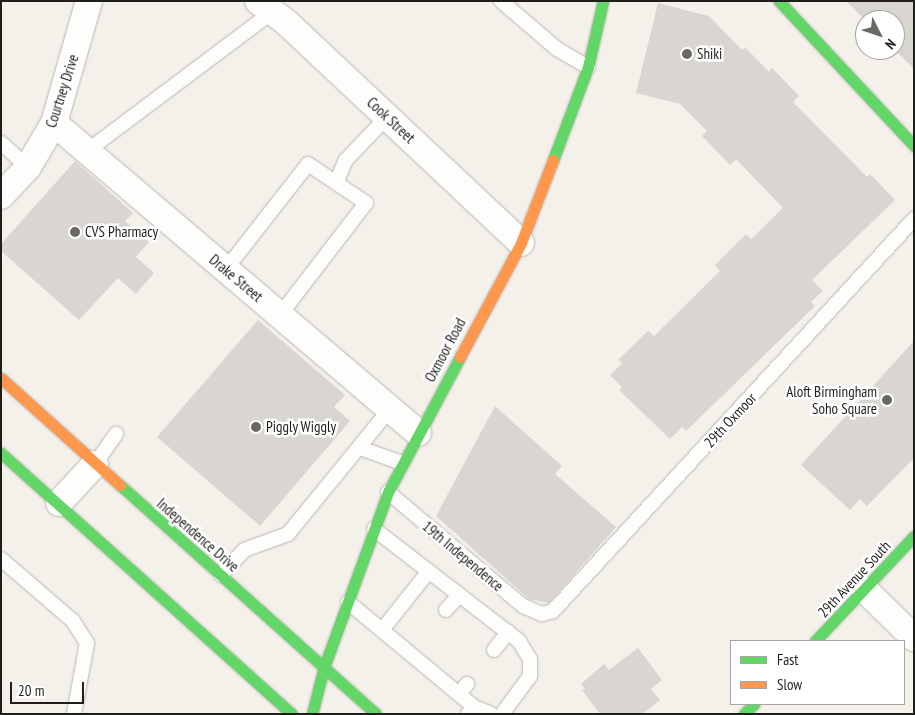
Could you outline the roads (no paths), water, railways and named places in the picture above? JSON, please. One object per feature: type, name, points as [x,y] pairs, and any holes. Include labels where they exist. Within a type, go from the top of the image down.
[{"type":"main road","name":"Oxmoor Road","points":[[312,714],[324,667],[388,492],[521,243],[588,67],[603,1]]},
{"type":"main road","points":[[779,1],[914,146]]},
{"type":"main road","name":"Independence Drive","points":[[1,378],[376,714]]},
{"type":"main road","points":[[1,453],[59,503],[292,714]]},
{"type":"main road","name":"29th Avenue South","points":[[816,640],[914,536]]},
{"type":"main road","points":[[744,714],[753,705]]},
{"type":"street","name":"Courtney Drive","points":[[1,196],[28,167],[54,123],[89,1]]},
{"type":"street","name":"Cook Street","points":[[265,7],[387,117],[521,243]]},
{"type":"street","name":"Drake Street","points":[[54,123],[418,433]]},
{"type":"street","points":[[59,503],[95,464]]},
{"type":"street","points":[[865,590],[914,638]]},
{"type":"lane","points":[[501,1],[557,50],[588,67]]},
{"type":"lane","points":[[87,151],[265,7]]},
{"type":"lane","points":[[336,183],[346,160],[387,117]]},
{"type":"lane","points":[[1,143],[28,167]]},
{"type":"lane","points":[[226,269],[308,164],[366,203],[280,315]]},
{"type":"lane","name":"29th Oxmoor","points":[[542,614],[563,603],[914,219]]},
{"type":"lane","points":[[221,575],[244,550],[288,534],[390,409]]},
{"type":"lane","points":[[95,464],[116,434]]},
{"type":"lane","points":[[360,448],[402,463]]},
{"type":"lane","name":"19th Independence","points":[[388,492],[523,606],[542,614]]},
{"type":"lane","points":[[374,529],[519,641],[530,659],[530,676],[502,714]]},
{"type":"lane","points":[[1,559],[73,621],[86,643],[74,714]]},
{"type":"lane","points":[[382,630],[429,571]]},
{"type":"lane","points":[[446,610],[459,594]]},
{"type":"lane","points":[[348,602],[382,630],[415,649],[463,689],[471,710],[491,714]]},
{"type":"lane","points":[[494,650],[508,632]]},
{"type":"place","name":"Shiki","points":[[687,54]]},
{"type":"place","name":"CVS Pharmacy","points":[[75,232]]},
{"type":"place","name":"Aloft Birmingham Soho Square","points":[[887,400]]},
{"type":"place","name":"Piggly Wiggly","points":[[256,427]]}]
